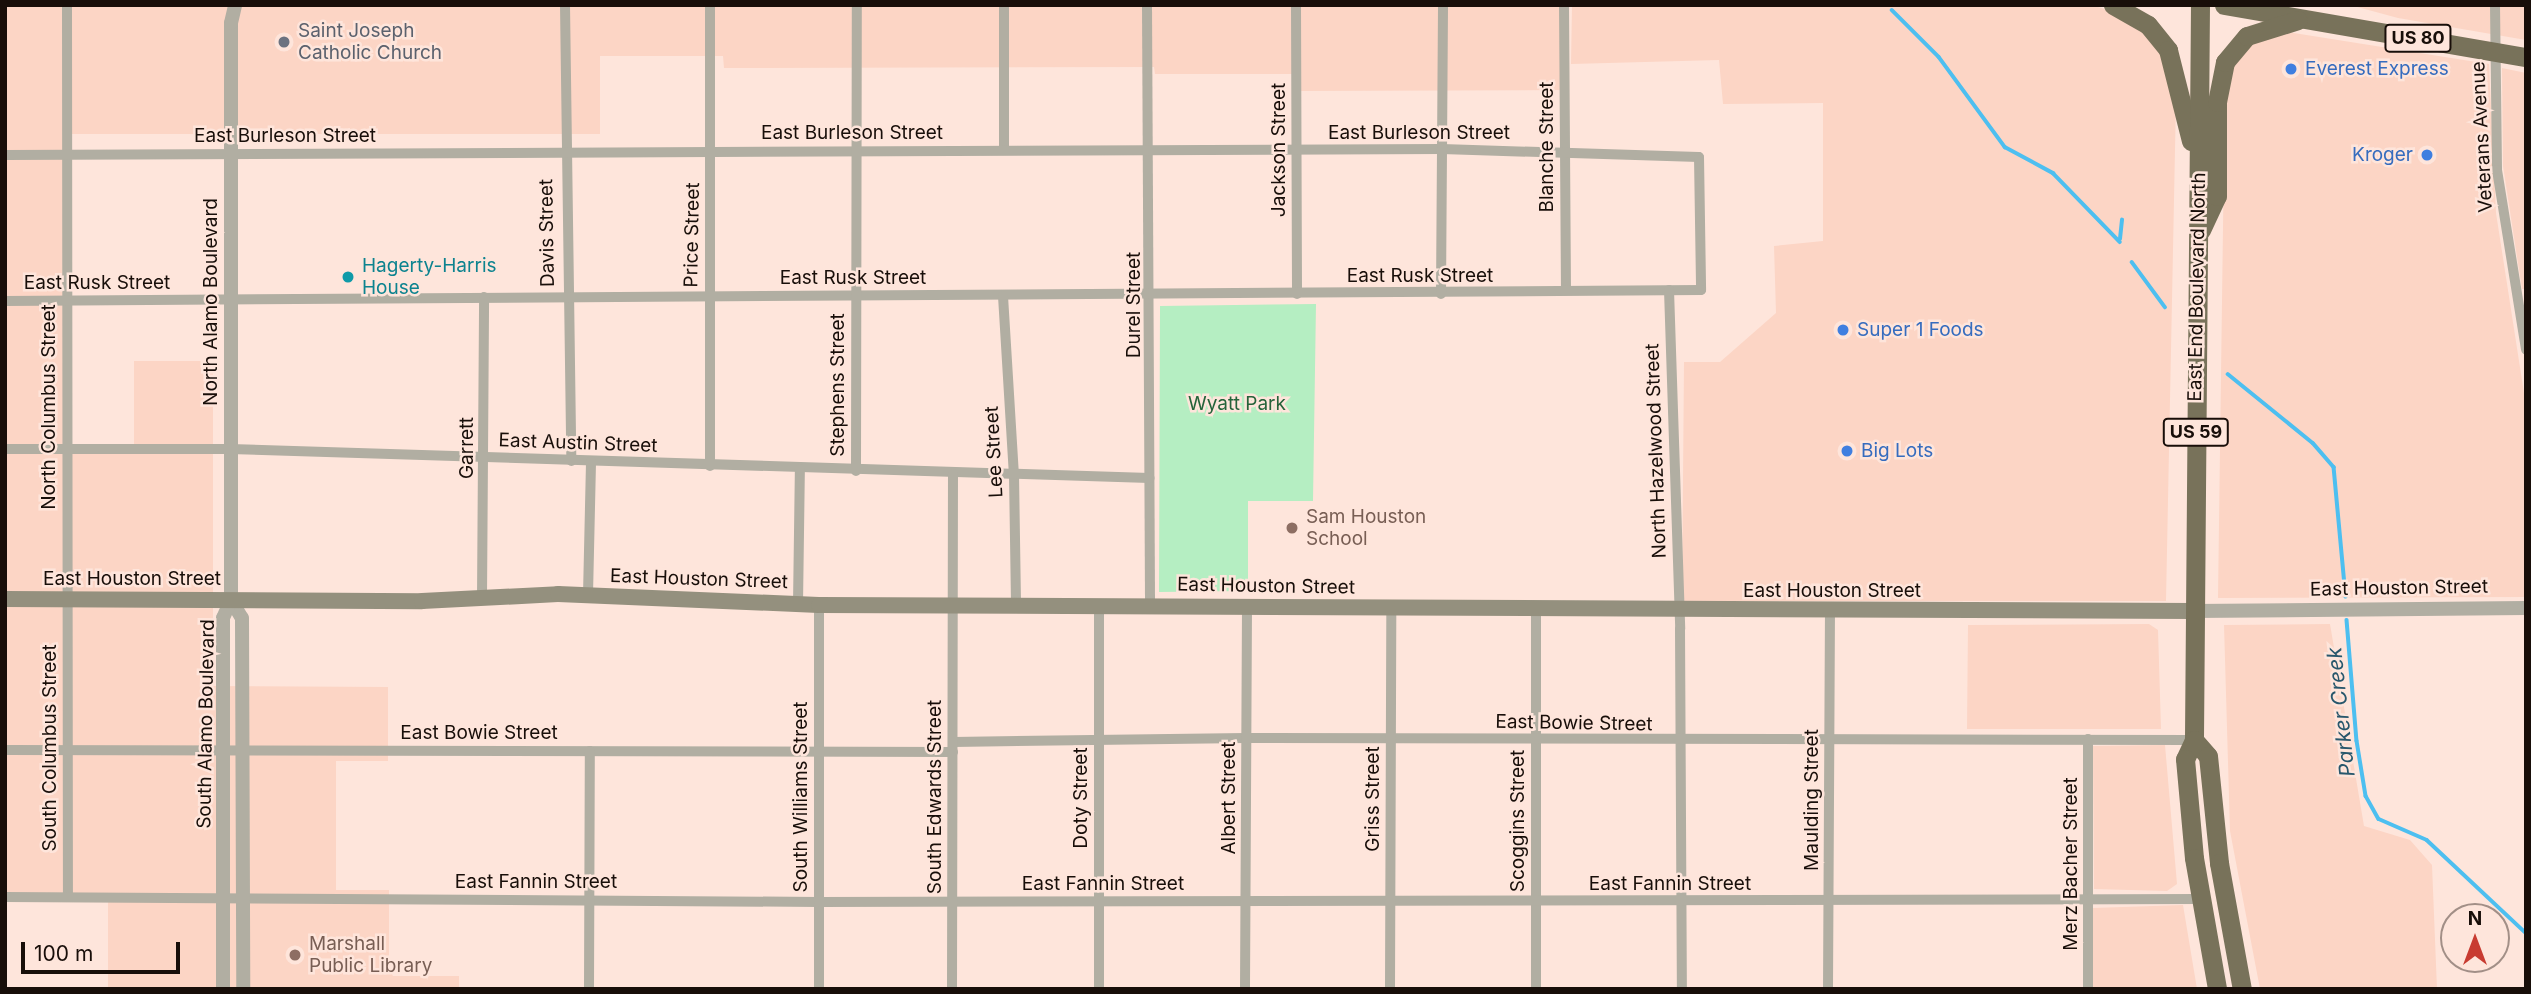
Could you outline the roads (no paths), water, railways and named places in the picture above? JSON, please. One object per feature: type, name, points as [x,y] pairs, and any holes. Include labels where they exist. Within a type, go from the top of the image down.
[{"type":"highway","points":[[2113,5],[2148,25],[2168,50],[2198,176]]},
{"type":"highway","name":"East End Boulevard North","points":[[2193,611],[2200,5]]},
{"type":"highway","name":"US 80","points":[[2224,5],[2313,11],[2355,27],[2526,58]]},
{"type":"highway","points":[[2197,239],[2217,196],[2217,102],[2225,62],[2247,36],[2313,11]]},
{"type":"highway","name":"US 59","points":[[2193,611],[2194,740],[2185,759],[2200,899],[2217,989]]},
{"type":"highway","name":"US 59","points":[[2194,740],[2208,756],[2221,876],[2242,989]]},
{"type":"main road","name":"East Houston Street","points":[[5,600],[588,595],[818,605],[1016,607],[1830,612],[2193,611]]},
{"type":"street","name":"North Columbus Street","points":[[66,600],[67,5]]},
{"type":"street","name":"North Alamo Boulevard","points":[[231,600],[231,154],[235,5]]},
{"type":"street","name":"Davis Street","points":[[565,5],[563,151],[571,461]]},
{"type":"street","name":"Price Street","points":[[710,5],[710,466]]},
{"type":"street","name":"Stephens Street","points":[[856,5],[856,471]]},
{"type":"street","points":[[1004,5],[1004,150]]},
{"type":"street","name":"Durel Street","points":[[1147,5],[1152,296],[1150,606]]},
{"type":"street","name":"Jackson Street","points":[[1296,5],[1297,294]]},
{"type":"street","points":[[1441,293],[1443,5]]},
{"type":"street","name":"Blanche Street","points":[[1564,5],[1566,289]]},
{"type":"street","name":"Veterans Avenue","points":[[2496,5],[2500,195],[2526,350]]},
{"type":"street","name":"East Burleson Street","points":[[5,155],[1442,149],[1564,150],[1699,157],[1701,290]]},
{"type":"street","name":"East Rusk Street","points":[[5,300],[709,295],[1152,296],[1566,289],[1701,290]]},
{"type":"street","name":"North Hazelwood Street","points":[[1669,290],[1682,741],[1682,989]]},
{"type":"street","name":"Lee Street","points":[[1003,296],[1014,475],[1016,607]]},
{"type":"street","name":"Garrett","points":[[482,598],[486,457],[484,297]]},
{"type":"street","name":"East Austin Street","points":[[5,449],[230,449],[856,471],[1150,478]]},
{"type":"street","points":[[588,595],[591,461]]},
{"type":"street","points":[[798,604],[800,469]]},
{"type":"street","name":"South Edwards Street","points":[[952,989],[953,474]]},
{"type":"street","name":"South Columbus Street","points":[[66,600],[68,897]]},
{"type":"street","name":"South Alamo Boulevard","points":[[223,989],[223,618],[231,600]]},
{"type":"street","name":"South Alamo Boulevard","points":[[231,600],[242,618],[243,989]]},
{"type":"street","name":"South Williams Street","points":[[818,605],[819,989]]},
{"type":"street","name":"Doty Street","points":[[1099,607],[1099,989]]},
{"type":"street","name":"Albert Street","points":[[1245,989],[1247,607]]},
{"type":"street","name":"East Houston Street","points":[[2193,611],[2526,608]]},
{"type":"street","name":"Griss Street","points":[[1390,989],[1391,609]]},
{"type":"street","name":"Scoggins Street","points":[[1536,610],[1536,989]]},
{"type":"street","name":"Maulding Street","points":[[1828,989],[1830,612]]},
{"type":"street","name":"East Bowie Street","points":[[5,750],[819,752],[1099,739],[1246,738],[1830,742],[2194,740]]},
{"type":"street","name":"Merz Bacher Street","points":[[2088,740],[2088,989]]},
{"type":"street","points":[[589,989],[590,751]]},
{"type":"street","name":"East Fannin Street","points":[[5,897],[819,902],[2088,902],[2200,899]]},
{"type":"waterway","name":"Parker Creek","points":[[1892,10],[1939,57],[2005,147],[2053,173],[2120,242]]},
{"type":"waterway","points":[[2120,239],[2122,220]]},
{"type":"waterway","name":"Parker Creek","points":[[2132,262],[2165,307]]},
{"type":"waterway","name":"Parker Creek","points":[[2228,374],[2313,443],[2334,467],[2346,596]]},
{"type":"waterway","name":"Parker Creek","points":[[2347,620],[2357,741],[2366,796],[2379,819],[2427,840],[2526,933]]},
{"type":"place","name":"Saint Joseph Catholic Church","points":[[284,42]]},
{"type":"place","name":"Everest Express","points":[[2291,69]]},
{"type":"place","name":"Kroger","points":[[2427,155]]},
{"type":"place","name":"Hagerty-Harris House","points":[[348,277]]},
{"type":"place","name":"Super 1 Foods","points":[[1843,330]]},
{"type":"place","name":"Big Lots","points":[[1847,451]]},
{"type":"place","name":"Sam Houston School","points":[[1292,528]]},
{"type":"place","name":"Marshall Public Library","points":[[295,955]]},
{"type":"park label","name":"Wyatt Park","points":[[1237,404]]}]
